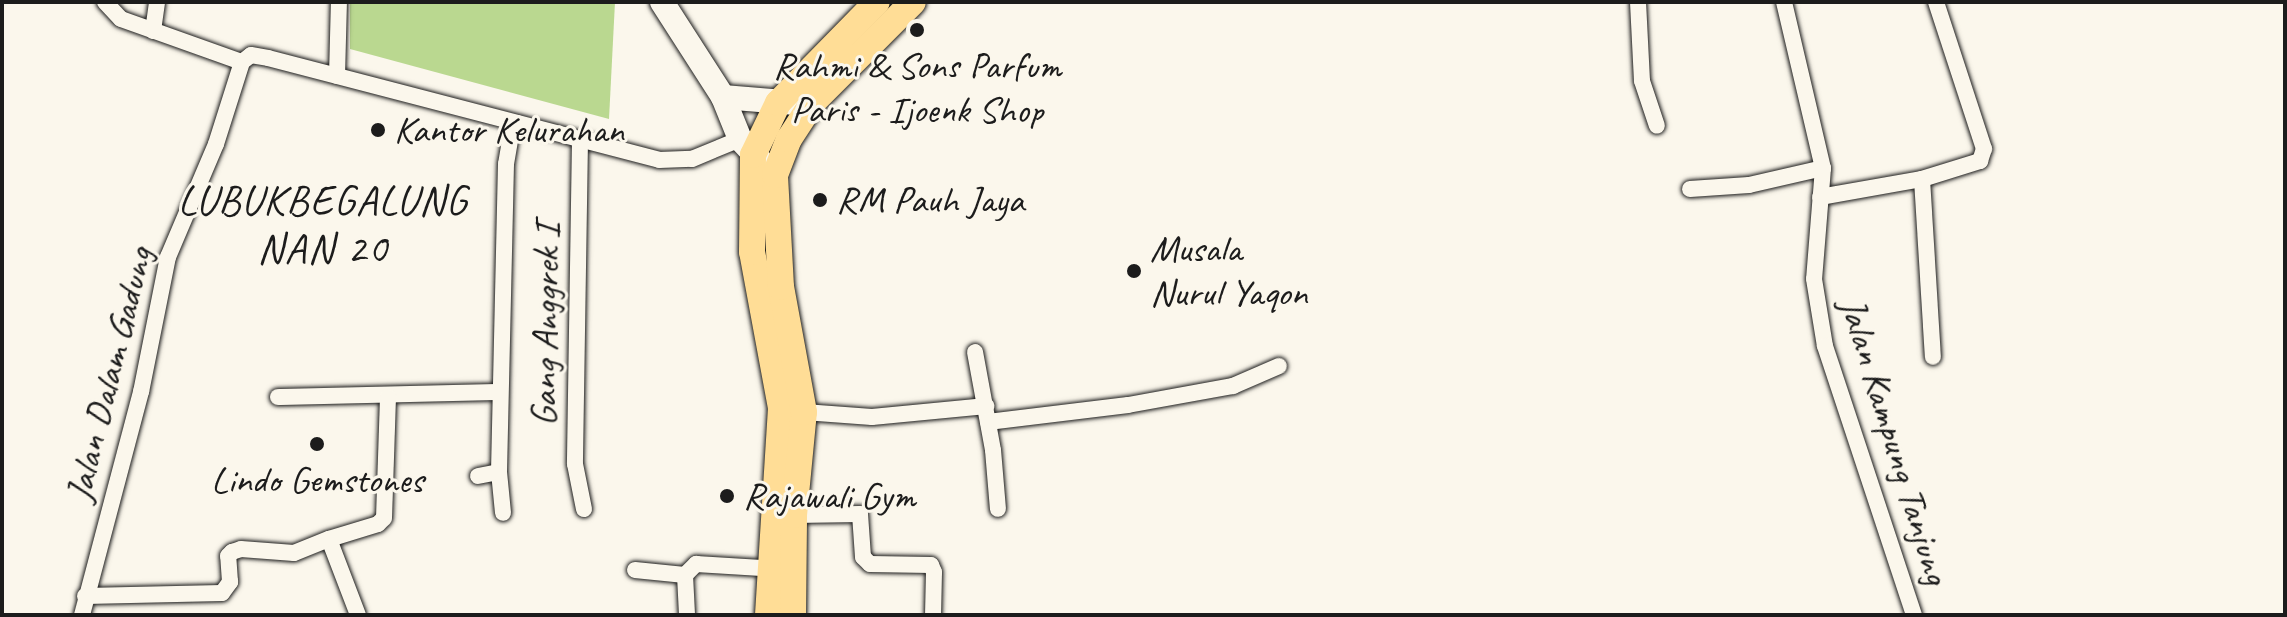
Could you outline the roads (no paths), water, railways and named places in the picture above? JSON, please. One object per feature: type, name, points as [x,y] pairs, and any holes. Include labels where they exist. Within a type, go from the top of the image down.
[{"type":"main road","points":[[662,2],[723,97],[746,147],[775,175]]},
{"type":"main road","points":[[793,615],[780,569],[781,408],[752,252],[746,147],[778,103],[877,2]]},
{"type":"main road","points":[[768,615],[794,515],[804,412],[781,287],[775,175],[789,139],[813,102],[913,2]]},
{"type":"main road","points":[[723,97],[778,103],[813,102]]},
{"type":"street","points":[[105,2],[121,19],[242,62],[251,55],[659,160],[692,159],[746,147]]},
{"type":"street","points":[[153,31],[157,2]]},
{"type":"street","points":[[337,76],[339,2]]},
{"type":"street","points":[[1638,2],[1642,81],[1657,126]]},
{"type":"street","name":"Jalan Kampung Tanjung","points":[[1784,2],[1823,168],[1814,279],[1825,346],[1914,615]]},
{"type":"street","points":[[1820,197],[1922,179],[1980,161],[1984,149],[1936,2]]},
{"type":"street","name":"Jalan Dalam Gadung","points":[[82,615],[141,392],[168,257],[216,144],[242,62]]},
{"type":"street","points":[[503,513],[499,472],[499,392],[506,164],[513,123]]},
{"type":"street","name":"Gang Anggrek I","points":[[580,140],[575,464],[584,509]]},
{"type":"street","points":[[1690,189],[1749,185],[1823,168]]},
{"type":"street","points":[[1922,179],[1933,357]]},
{"type":"street","points":[[975,352],[987,414],[998,509]]},
{"type":"street","points":[[804,412],[872,417],[1128,405],[1233,386],[1279,366]]},
{"type":"street","points":[[278,397],[388,397],[499,392]]},
{"type":"street","points":[[85,596],[222,593],[230,582],[228,556],[232,552],[241,549],[294,553],[378,524],[384,518],[388,397]]},
{"type":"street","points":[[478,476],[499,472]]},
{"type":"street","points":[[794,515],[860,514],[863,557],[870,564],[931,565],[934,572],[933,615]]},
{"type":"street","points":[[329,539],[358,615]]},
{"type":"street","points":[[687,615],[685,575],[696,564],[780,569]]},
{"type":"street","points":[[635,570],[685,575]]},
{"type":"place","name":"Rahmi & Sons Parfum Paris - Ijoenk Shop","points":[[917,30]]},
{"type":"place","name":"Kantor Kelurahan","points":[[378,130]]},
{"type":"place","name":"RM Pauh Jaya","points":[[820,200]]},
{"type":"place","name":"Musala Nurul Yaqon","points":[[1134,271]]},
{"type":"place","name":"Lindo Gemstones","points":[[317,444]]},
{"type":"place","name":"Rajawali Gym","points":[[727,496]]},
{"type":"district","name":"LUBUKBEGALUNG NAN 20","points":[[323,225]]}]
